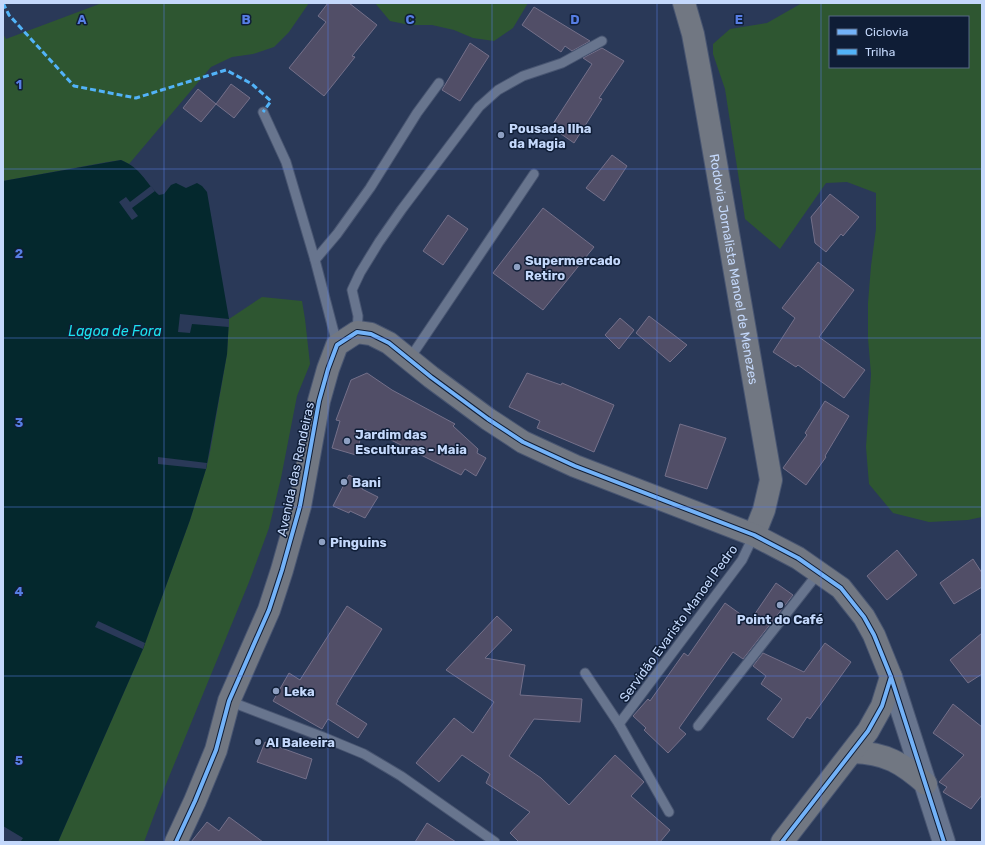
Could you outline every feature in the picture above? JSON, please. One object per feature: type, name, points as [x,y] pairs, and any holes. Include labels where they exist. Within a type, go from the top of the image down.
[{"type":"main road","name":"Rodovia Jornalista Manoel de Menezes","points":[[684,3],[693,34],[701,77],[771,480],[764,510],[754,535]]},
{"type":"main road","points":[[337,345],[358,332],[371,334],[389,342],[431,377],[522,442],[575,466],[754,535],[798,558],[841,588],[864,617],[874,635],[891,677],[882,706],[868,731],[782,842]]},
{"type":"main road","name":"Avenida das Rendeiras","points":[[176,842],[195,802],[216,750],[229,702],[268,610],[282,570],[300,506],[319,401],[328,369],[337,345]]},
{"type":"main road","points":[[853,752],[867,752],[889,758],[906,767],[926,784]]},
{"type":"street","points":[[891,677],[944,842]]},
{"type":"lane","points":[[358,332],[358,316],[352,290],[360,273],[402,209],[479,107],[498,90],[524,76],[562,63],[602,41]]},
{"type":"lane","points":[[315,260],[338,234],[370,188],[417,113],[439,83]]},
{"type":"lane","points":[[263,112],[286,162],[315,260],[337,345]]},
{"type":"lane","points":[[410,358],[534,174]]},
{"type":"lane","name":"Servidão Evaristo Manoel Pedro","points":[[619,724],[742,560],[754,535]]},
{"type":"lane","points":[[698,726],[819,572]]},
{"type":"lane","points":[[586,673],[619,724],[669,812]]},
{"type":"lane","points":[[229,702],[364,754],[401,776],[495,842]]},
{"type":"green space","points":[[102,3],[309,3],[289,32],[274,47],[253,54],[232,57],[211,67],[129,164],[121,160],[3,181],[3,34],[6,39]]},
{"type":"green space","points":[[375,3],[528,3],[513,28],[494,41],[473,38],[454,30],[432,25],[410,25],[390,21]]},
{"type":"green space","points":[[802,3],[982,3],[982,517],[968,520],[929,522],[893,513],[869,484],[866,447],[871,374],[868,338],[868,303],[876,229],[876,193],[847,182],[826,183],[780,249],[745,219],[725,89],[713,54],[713,44],[730,29],[767,23]]},
{"type":"green space","points":[[262,297],[302,301],[310,364],[297,396],[281,478],[269,528],[249,582],[164,789],[144,842],[58,842],[143,649],[190,520],[210,452],[227,354],[229,319]]},
{"type":"water","name":"Lagoa de Fora","points":[[121,160],[134,167],[159,195],[164,194],[171,185],[176,183],[186,188],[197,183],[207,192],[229,319],[227,354],[206,469],[190,520],[143,649],[58,842],[3,842],[3,181]]},
{"type":"pier","points":[[151,186],[155,191],[132,208],[138,216],[132,220],[119,202],[126,197],[130,202]]},
{"type":"pier","points":[[180,314],[229,319],[229,327],[192,324],[190,333],[178,332]]},
{"type":"pier","points":[[158,457],[207,463],[206,469],[158,464]]},
{"type":"pier","points":[[98,621],[145,643],[143,649],[95,627]]},
{"type":"pier","points":[[3,826],[23,838],[21,841],[22,842],[6,842],[3,840]]},
{"type":"building","points":[[328,3],[349,3],[377,25],[352,56],[355,57],[324,96],[289,68],[326,22],[318,16]]},
{"type":"building","points":[[534,7],[590,41],[572,51],[565,46],[561,52],[522,25]]},
{"type":"building","points":[[470,43],[489,56],[460,101],[442,90]]},
{"type":"building","points":[[602,48],[624,61],[599,98],[602,99],[574,143],[551,127],[592,64],[583,58]]},
{"type":"building","points":[[231,84],[250,98],[234,118],[216,104]]},
{"type":"building","points":[[198,89],[216,104],[201,122],[183,108]]},
{"type":"building","points":[[612,155],[627,166],[604,201],[586,188]]},
{"type":"building","points":[[830,194],[859,217],[843,236],[841,234],[826,252],[815,243],[811,217]]},
{"type":"building","points":[[543,208],[594,247],[543,310],[493,273]]},
{"type":"building","points":[[448,215],[468,229],[443,265],[423,251]]},
{"type":"building","points":[[818,262],[854,290],[819,337],[865,370],[844,398],[798,365],[796,367],[773,352],[795,318],[782,308]]},
{"type":"building","points":[[649,316],[687,345],[670,362],[636,333]]},
{"type":"building","points":[[620,318],[634,330],[619,349],[605,335]]},
{"type":"building","points":[[367,373],[392,390],[455,424],[453,426],[478,449],[477,453],[486,458],[476,476],[465,469],[461,475],[383,436],[363,429],[356,455],[332,448],[340,421],[336,420],[351,380]]},
{"type":"building","points":[[527,373],[561,385],[562,383],[614,405],[594,452],[537,428],[540,421],[509,407]]},
{"type":"building","points":[[825,401],[849,416],[825,456],[826,457],[806,485],[783,468],[807,435],[805,433]]},
{"type":"building","points":[[680,424],[726,438],[707,489],[665,476]]},
{"type":"building","points":[[349,475],[364,482],[362,489],[378,497],[365,518],[350,511],[349,513],[333,506]]},
{"type":"building","points":[[897,550],[917,575],[887,600],[867,576]]},
{"type":"building","points":[[973,559],[982,573],[982,587],[954,604],[940,583]]},
{"type":"building","points":[[776,583],[793,595],[743,659],[733,652],[679,728],[686,734],[668,753],[644,730],[646,728],[633,716],[648,699],[650,701],[684,653],[688,656],[725,603],[750,621]]},
{"type":"building","points":[[347,606],[382,629],[336,704],[367,724],[358,738],[328,719],[322,729],[273,701],[289,673],[300,680]]},
{"type":"building","points":[[497,616],[512,630],[485,658],[525,665],[520,695],[582,699],[580,722],[534,719],[509,756],[541,778],[569,805],[615,755],[644,782],[631,796],[670,830],[660,842],[519,842],[510,833],[530,812],[486,783],[490,774],[462,755],[439,782],[416,763],[454,718],[473,733],[494,702],[446,670]]},
{"type":"building","points":[[982,633],[982,674],[968,683],[950,660]]},
{"type":"building","points":[[825,643],[851,662],[810,719],[807,717],[793,738],[767,719],[782,699],[761,684],[766,676],[753,666],[763,653],[804,672]]},
{"type":"building","points":[[953,704],[982,727],[982,795],[971,809],[943,792],[947,787],[939,782],[964,755],[933,733]]},
{"type":"building","points":[[265,742],[312,759],[306,779],[257,762]]},
{"type":"building","points":[[229,817],[263,842],[191,842],[207,822],[219,831]]},
{"type":"building","points":[[427,823],[456,842],[415,842]]},
{"type":"marked path","points":[[3,3],[9,15],[74,86],[136,98],[226,70],[252,84],[271,101],[263,112]]},
{"type":"cycle path","points":[[176,842],[216,750],[229,701],[269,610],[282,570],[300,506],[319,401],[328,369],[337,345],[357,332],[371,334],[389,343],[431,377],[488,419],[523,442],[575,466],[754,535],[798,558],[841,588],[864,617],[874,635],[891,677],[944,842]]},
{"type":"cycle path","points":[[782,842],[868,731],[882,706],[891,677]]},
{"type":"place","name":"Pousada Ilha da Magia","points":[[501,135]]},
{"type":"place","name":"Supermercado Retiro","points":[[517,267]]},
{"type":"place","name":"Jardim das Esculturas - Maia","points":[[347,441]]},
{"type":"place","name":"Bani","points":[[344,482]]},
{"type":"place","name":"Pinguins","points":[[322,542]]},
{"type":"place","name":"Point do Café","points":[[780,605]]},
{"type":"place","name":"Leka","points":[[276,691]]},
{"type":"place","name":"Al Baleeira","points":[[258,742]]}]
